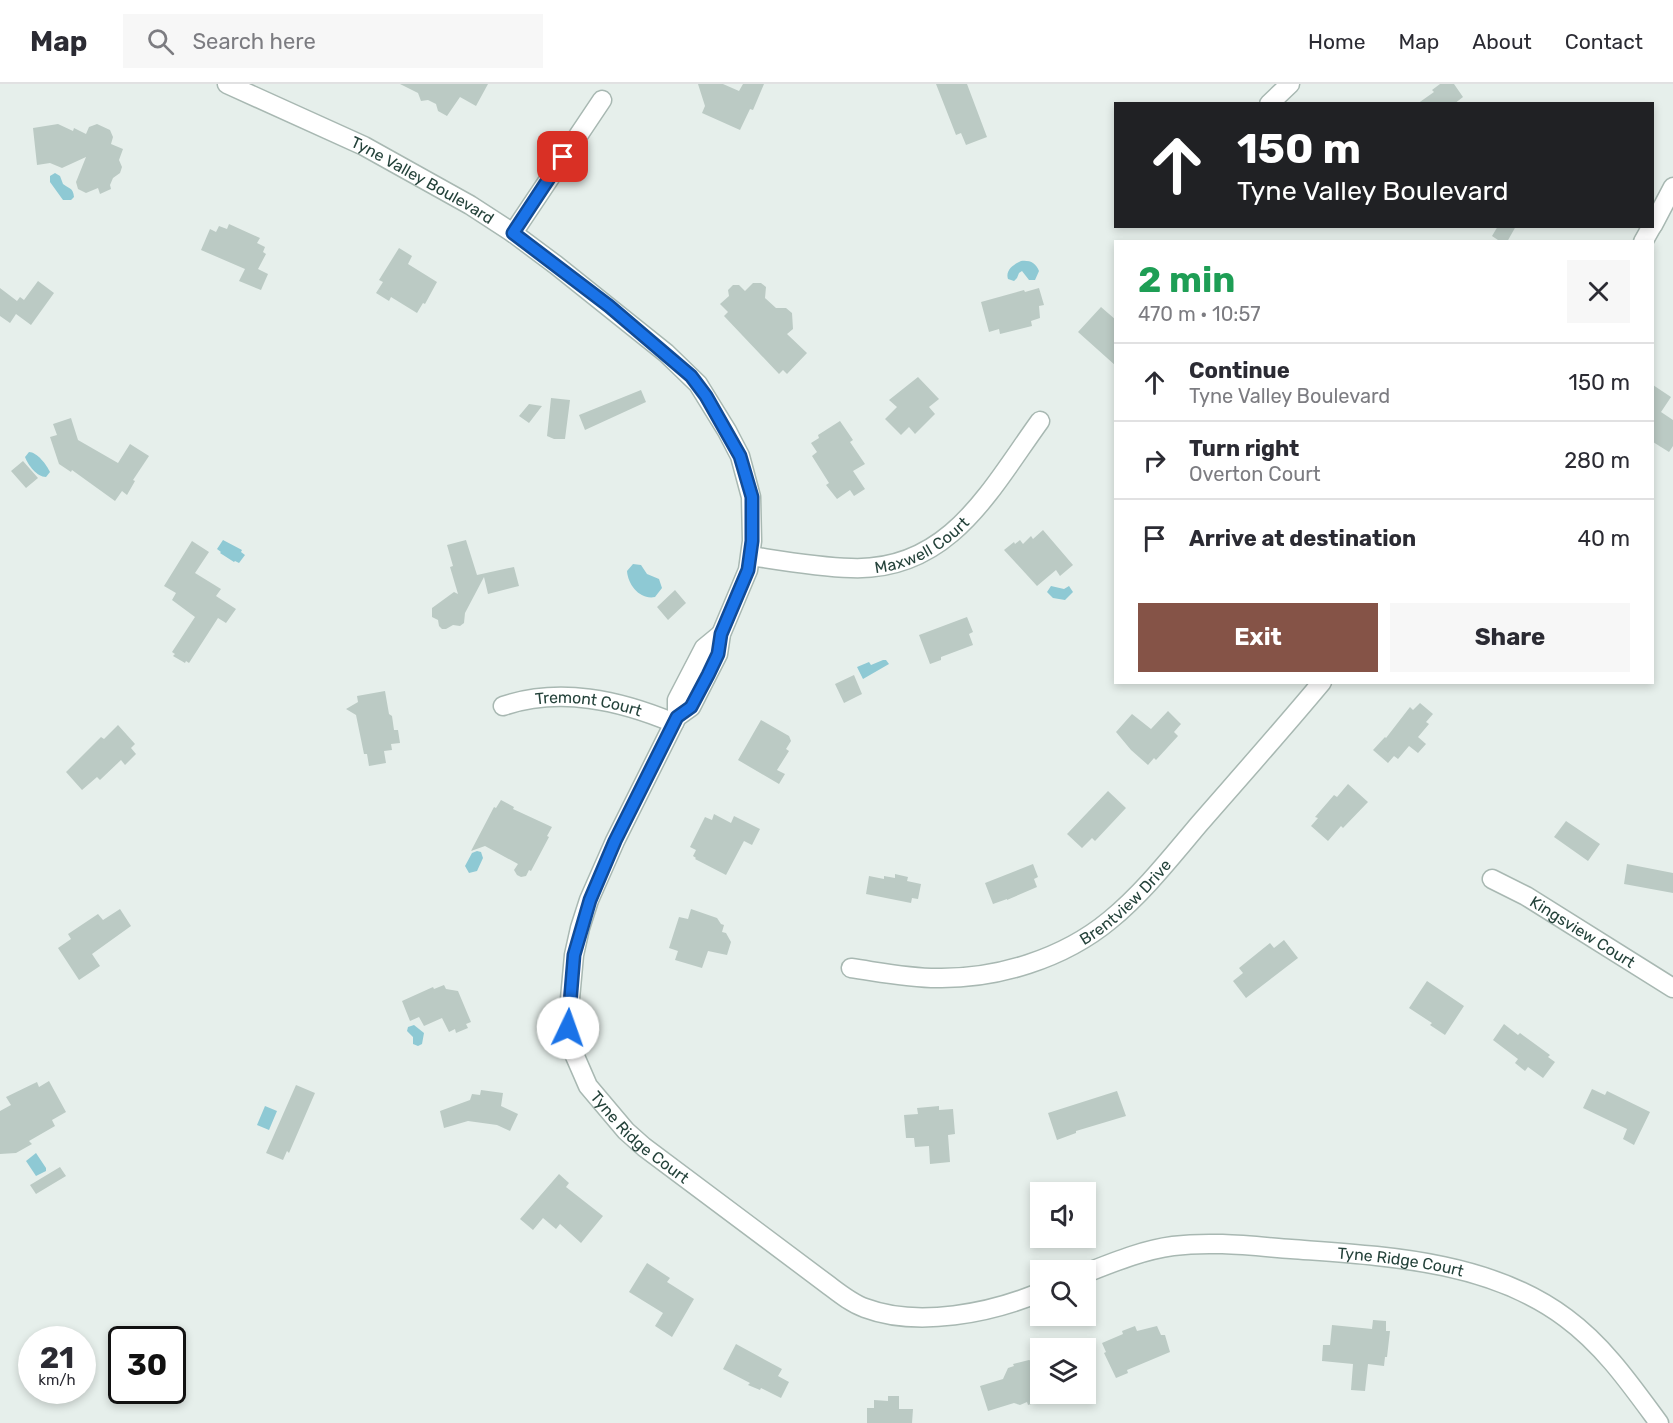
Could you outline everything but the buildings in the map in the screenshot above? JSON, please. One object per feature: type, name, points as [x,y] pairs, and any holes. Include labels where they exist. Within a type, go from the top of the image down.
[{"type":"street","name":"Tyne Valley Boulevard","points":[[227,84],[383,155],[460,199],[513,233],[639,331],[684,369],[698,384],[728,431],[747,478],[752,497],[751,556],[741,590],[721,634],[704,648],[676,700],[675,720]]},
{"type":"street","points":[[1271,102],[1290,84]]},
{"type":"street","points":[[513,233],[602,100]]},
{"type":"street","points":[[1654,224],[1673,187]]},
{"type":"street","name":"Maxwell Court","points":[[751,556],[853,568],[890,565],[920,555],[946,539],[971,514],[1040,421]]},
{"type":"street","name":"Brentview Drive","points":[[851,968],[929,978],[979,975],[1005,970],[1048,956],[1091,934],[1116,915],[1152,878],[1320,684]]},
{"type":"street","name":"Tremont Court","points":[[503,706],[533,698],[577,697],[675,720]]},
{"type":"street","name":"Tyne Ridge Court","points":[[675,720],[601,873],[576,946],[568,1028],[571,1047],[588,1086],[606,1109],[644,1147],[853,1303],[878,1312],[927,1317],[988,1310],[1030,1296]]},
{"type":"street","name":"Kingsview Court","points":[[1492,879],[1527,896],[1673,988]]},
{"type":"street","name":"Tyne Ridge Court","points":[[1096,1269],[1146,1251],[1170,1246],[1214,1243],[1384,1257],[1444,1267],[1479,1276],[1528,1296],[1565,1317],[1627,1378],[1659,1423]]},
{"type":"water","points":[[55,173],[60,176],[63,184],[73,191],[74,197],[71,200],[63,200],[50,182],[50,176]]},
{"type":"water","points":[[1021,261],[1030,262],[1036,266],[1039,271],[1035,280],[1029,280],[1022,271],[1014,281],[1008,279],[1009,270]]},
{"type":"water","points":[[29,452],[38,456],[47,466],[50,472],[46,477],[36,473],[28,464],[25,457]]},
{"type":"water","points":[[223,540],[242,550],[241,552],[245,555],[239,563],[234,562],[217,549]]},
{"type":"water","points":[[633,564],[641,565],[647,574],[659,579],[662,588],[655,597],[644,596],[632,586],[627,571]]},
{"type":"water","points":[[1051,586],[1064,589],[1069,586],[1073,592],[1065,600],[1053,598],[1047,592]]},
{"type":"water","points":[[883,660],[889,664],[863,679],[857,667]]},
{"type":"water","points":[[481,852],[483,858],[477,871],[469,873],[465,866],[472,853]]},
{"type":"water","points":[[414,1025],[424,1033],[422,1044],[418,1046],[413,1044],[413,1037],[407,1031],[408,1027]]},
{"type":"water","points":[[265,1106],[277,1111],[269,1130],[257,1125]]},
{"type":"water","points":[[36,1153],[46,1171],[36,1176],[26,1161]]},
{"type":"route","points":[[563,157],[513,233],[646,337],[698,384],[728,431],[740,456],[752,497],[753,522],[748,570],[721,634],[718,654],[691,707],[677,717],[615,841],[590,900],[574,955],[568,1028]]}]
